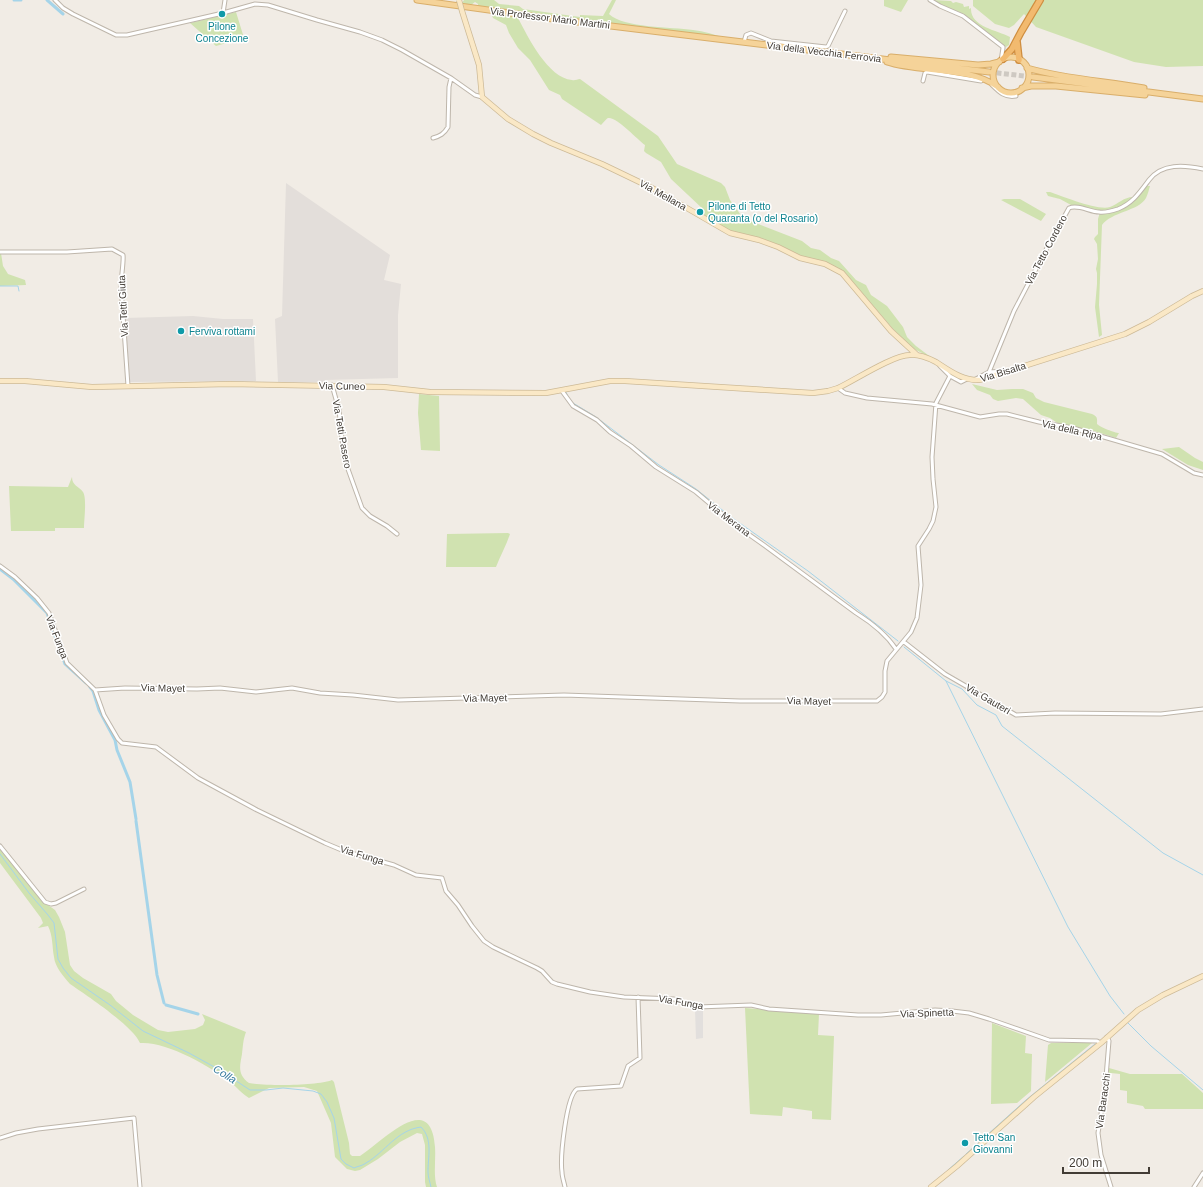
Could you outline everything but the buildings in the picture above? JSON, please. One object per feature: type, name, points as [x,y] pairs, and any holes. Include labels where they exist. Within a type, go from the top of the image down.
[{"type":"highway","points":[[1001,61],[1012,49],[1040,0]]},
{"type":"highway","points":[[1017,38],[1019,60]]},
{"type":"main road","name":"Via Professor Mario Martini","points":[[417,0],[660,32]]},
{"type":"main road","name":"Via della Vecchia Ferrovia","points":[[660,32],[989,72]]},
{"type":"main road","points":[[874,58],[902,57],[973,64],[991,64],[1011,57],[1019,60],[1027,68],[1043,72],[1071,78],[1178,93],[1188,97]]},
{"type":"main road","points":[[874,58],[893,64],[975,77],[990,81],[1005,92],[1015,92],[1022,88],[1031,86],[1056,86],[1177,98],[1188,97]]},
{"type":"main road","points":[[998,87],[993,75],[994,69],[1001,61]]},
{"type":"main road","points":[[1022,88],[1028,79],[1027,68]]},
{"type":"main road","points":[[1033,77],[1203,99]]},
{"type":"street","points":[[55,0],[68,11],[116,35],[127,35],[223,13],[255,4],[268,5],[344,27],[382,40],[451,78],[475,95],[482,97],[479,65],[459,0]]},
{"type":"street","points":[[223,13],[225,0]]},
{"type":"street","points":[[930,0],[963,16],[1001,45],[1004,48],[1001,61]]},
{"type":"street","points":[[744,42],[746,35],[751,33],[771,41],[826,47],[828,46],[845,11]]},
{"type":"street","points":[[923,82],[925,73],[930,72],[985,82],[999,93],[1008,96],[1016,96],[1015,92]]},
{"type":"street","points":[[433,138],[440,136],[448,127],[449,87],[451,78]]},
{"type":"street","name":"Via Mellana","points":[[482,97],[508,119],[527,131],[654,189],[730,233],[778,246],[800,258],[825,264],[842,274],[891,330],[917,355]]},
{"type":"street","name":"Via Tetto Cordero","points":[[989,372],[1014,311],[1069,208],[1075,207],[1098,212],[1110,212],[1126,205],[1134,199],[1152,176],[1158,171],[1180,166],[1203,169]]},
{"type":"street","name":"Via Tetti Giuta","points":[[0,252],[67,252],[112,249],[123,255],[121,292],[128,386]]},
{"type":"street","name":"Via Bisalta","points":[[682,384],[813,393],[838,388],[896,358],[907,355],[917,355],[929,358],[939,365],[967,379],[974,380],[985,378],[1102,341],[1135,329],[1203,291]]},
{"type":"street","points":[[939,365],[950,376],[961,382],[967,379]]},
{"type":"street","points":[[974,380],[989,372],[1007,371]]},
{"type":"street","points":[[896,650],[914,628],[918,610],[921,585],[918,546],[933,521],[936,507],[932,457],[936,405],[950,376]]},
{"type":"street","name":"Via Cuneo","points":[[0,382],[25,381],[84,387],[230,384],[384,386],[437,392],[546,393],[617,381],[682,384]]},
{"type":"street","name":"Via Tetti Pasero","points":[[332,386],[339,410],[344,458],[362,508],[370,516],[397,534]]},
{"type":"street","name":"Via della Ripa","points":[[838,388],[845,393],[867,398],[932,404],[984,418],[1003,414],[1073,428],[1162,454],[1194,472],[1203,475]]},
{"type":"street","name":"Via Merana","points":[[562,391],[573,406],[597,420],[610,432],[631,446],[656,467],[696,492],[734,524],[856,613],[871,622],[887,637],[896,650]]},
{"type":"street","name":"Via Funga","points":[[0,566],[15,577],[50,615],[67,663],[95,690],[104,715],[118,739],[122,743],[156,747],[198,778],[257,810],[325,843],[344,851],[394,865],[416,875],[442,878],[446,891],[481,937],[493,947],[542,971],[553,983],[590,992],[674,999],[693,1006],[752,1005],[769,1009],[796,1010]]},
{"type":"street","name":"Via Gauteri","points":[[904,642],[945,674],[1016,715],[1055,713],[1161,714],[1203,709]]},
{"type":"street","name":"Via Mayet","points":[[95,690],[124,688],[220,688],[256,692],[292,688],[320,693],[398,700],[564,695],[740,701],[877,701],[882,697],[884,692],[887,661],[896,650]]},
{"type":"street","points":[[0,846],[45,902],[51,904],[56,903],[84,889]]},
{"type":"street","points":[[931,1187],[957,1166],[1034,1097],[1101,1043],[1138,1010],[1150,1002],[1203,976]]},
{"type":"street","points":[[565,1187],[562,1171],[562,1153],[567,1109],[570,1097],[577,1089],[621,1086],[628,1066],[638,1061],[640,1058],[638,997]]},
{"type":"street","name":"Via Spinetta","points":[[796,1010],[858,1015],[881,1015],[935,1010],[952,1011],[970,1013],[989,1018],[1049,1040],[1097,1041],[1101,1043]]},
{"type":"street","name":"Via Baracchi","points":[[1107,1037],[1109,1041],[1106,1082],[1098,1133],[1101,1155],[1111,1187]]},
{"type":"street","points":[[0,1138],[38,1129],[134,1118],[140,1187]]},
{"type":"street","points":[[1194,1187],[1203,1174]]},
{"type":"shaded area","points":[[286,183],[390,255],[384,280],[401,284],[398,315],[398,378],[325,380],[325,382],[278,382],[275,319],[282,316]]},
{"type":"shaded area","points":[[193,316],[223,319],[253,319],[256,381],[130,382],[125,318]]},
{"type":"shaded area","points":[[695,1010],[703,1011],[703,1038],[696,1039]]},
{"type":"green space","points":[[464,0],[494,0],[499,4],[519,6],[523,9],[580,17],[580,15],[603,16],[612,0],[616,0],[609,14],[616,19],[648,26],[710,33],[726,38],[478,7],[478,4],[475,2],[471,5],[462,3]]},
{"type":"green space","points":[[884,0],[908,0],[901,12],[884,6]]},
{"type":"green space","points":[[933,0],[951,1],[953,3],[956,2],[963,4],[964,7],[969,6],[975,20],[979,24],[1010,37],[1009,45],[1006,47],[966,16]]},
{"type":"green space","points":[[973,0],[1203,0],[1203,66],[1166,67],[1134,62],[1036,27],[1024,14],[1014,25],[1009,28],[995,24],[973,6]]},
{"type":"green space","points":[[490,11],[516,16],[533,45],[547,65],[555,72],[563,78],[572,80],[580,79],[658,136],[677,164],[721,183],[725,187],[730,200],[743,218],[802,241],[811,248],[820,250],[831,258],[839,261],[856,280],[866,285],[871,295],[887,306],[903,327],[907,337],[932,358],[914,349],[899,336],[846,274],[840,270],[735,233],[723,228],[703,216],[702,214],[704,210],[671,179],[661,162],[644,151],[645,145],[621,124],[612,118],[608,118],[601,125],[562,99],[560,95],[549,90],[530,60],[518,48],[506,25],[493,18]]},
{"type":"green space","points":[[236,12],[244,38],[216,46],[190,23]]},
{"type":"green space","points":[[1142,186],[1150,186],[1146,198],[1142,202],[1131,209],[1112,217],[1102,225],[1099,305],[1102,335],[1099,337],[1095,307],[1097,284],[1096,269],[1098,259],[1097,244],[1094,239],[1098,234],[1098,219],[1100,212],[1071,205],[1060,199],[1048,196],[1046,192],[1104,208],[1110,207],[1124,199],[1133,197]]},
{"type":"green space","points":[[1020,199],[1046,214],[1041,221],[1001,200]]},
{"type":"green space","points":[[0,253],[3,266],[8,274],[25,280],[26,285],[0,286]]},
{"type":"green space","points":[[972,384],[997,390],[1023,389],[1033,393],[1036,398],[1044,402],[1092,414],[1097,419],[1097,424],[1119,433],[1116,438],[1091,430],[1059,424],[1050,418],[1041,415],[1023,399],[1016,398],[998,401],[993,399],[990,395],[977,390]]},
{"type":"green space","points":[[419,394],[439,396],[440,451],[421,450],[418,413]]},
{"type":"green space","points":[[1179,447],[1203,462],[1203,470],[1188,465],[1162,449]]},
{"type":"green space","points":[[72,477],[73,482],[84,495],[84,528],[55,528],[55,531],[11,531],[9,486],[68,487]]},
{"type":"green space","points":[[447,534],[510,534],[507,543],[496,567],[446,567]]},
{"type":"green space","points":[[0,849],[33,888],[41,900],[55,910],[65,932],[70,965],[74,971],[83,978],[111,994],[116,1001],[133,1015],[158,1030],[168,1032],[195,1029],[203,1025],[205,1020],[202,1014],[246,1032],[243,1043],[240,1070],[245,1080],[249,1083],[291,1085],[332,1080],[334,1082],[349,1143],[350,1154],[352,1156],[360,1156],[392,1131],[404,1124],[415,1120],[425,1122],[432,1130],[435,1147],[435,1172],[437,1187],[426,1187],[425,1145],[422,1134],[417,1133],[400,1142],[378,1159],[360,1170],[355,1171],[347,1169],[335,1157],[331,1123],[317,1091],[304,1087],[269,1088],[249,1098],[233,1084],[200,1062],[175,1050],[151,1043],[140,1043],[136,1036],[119,1020],[70,984],[62,975],[55,961],[50,930],[48,926],[38,928],[43,923],[41,918],[0,863]]},
{"type":"green space","points":[[745,1008],[819,1014],[818,1035],[834,1036],[831,1120],[812,1119],[812,1111],[783,1107],[782,1116],[750,1114]]},
{"type":"green space","points":[[992,1023],[1026,1036],[1025,1053],[1032,1054],[1031,1091],[1017,1103],[991,1104]]},
{"type":"green space","points":[[1051,1043],[1092,1043],[1045,1082],[1048,1045]]},
{"type":"green space","points":[[1109,1068],[1130,1074],[1182,1074],[1203,1093],[1203,1109],[1145,1109],[1143,1106],[1127,1103],[1127,1091],[1120,1090],[1120,1074],[1111,1073],[1110,1080],[1108,1079]]},
{"type":"waterway","points":[[14,0],[21,0]]},
{"type":"waterway","points":[[47,0],[63,14]]},
{"type":"waterway","points":[[0,286],[18,286],[19,291]]},
{"type":"waterway","points":[[566,392],[568,397]]},
{"type":"waterway","points":[[573,403],[596,417],[659,465],[696,489],[731,517],[808,571],[898,641]]},
{"type":"waterway","points":[[0,569],[13,579],[47,613],[65,664],[86,683]]},
{"type":"waterway","points":[[904,647],[946,681],[962,689],[977,705],[996,715],[1002,726],[1163,853],[1203,875]]},
{"type":"waterway","points":[[946,681],[1068,927],[1110,996],[1124,1014]]},
{"type":"waterway","points":[[90,687],[93,691],[99,710],[115,740],[117,750],[130,782],[136,819]]},
{"type":"waterway","points":[[136,821],[157,975],[164,1003]]},
{"type":"waterway","name":"Colla","points":[[0,854],[54,923],[58,959],[71,978],[110,1005],[143,1031],[189,1053],[218,1069],[250,1090],[283,1088],[313,1091],[321,1094],[327,1102],[334,1118],[341,1159],[346,1164],[354,1168],[363,1165],[373,1158],[405,1132],[421,1127],[425,1132],[428,1142],[428,1174],[431,1187]]},
{"type":"waterway","points":[[166,1005],[198,1014]]},
{"type":"waterway","points":[[1127,1022],[1151,1046],[1203,1090]]},
{"type":"waterway","points":[[966,1154],[1026,1100],[1095,1044]]},
{"type":"waterway","points":[[948,1170],[964,1156]]},
{"type":"tunnel","points":[[989,72],[1033,77]]},
{"type":"place","name":"Pilone Concezione","points":[[222,14]]},
{"type":"place","name":"Pilone di Tetto Quaranta (o del Rosario)","points":[[700,212]]},
{"type":"place","name":"Ferviva rottami","points":[[181,331]]},
{"type":"place","name":"Tetto San Giovanni","points":[[965,1143]]}]
